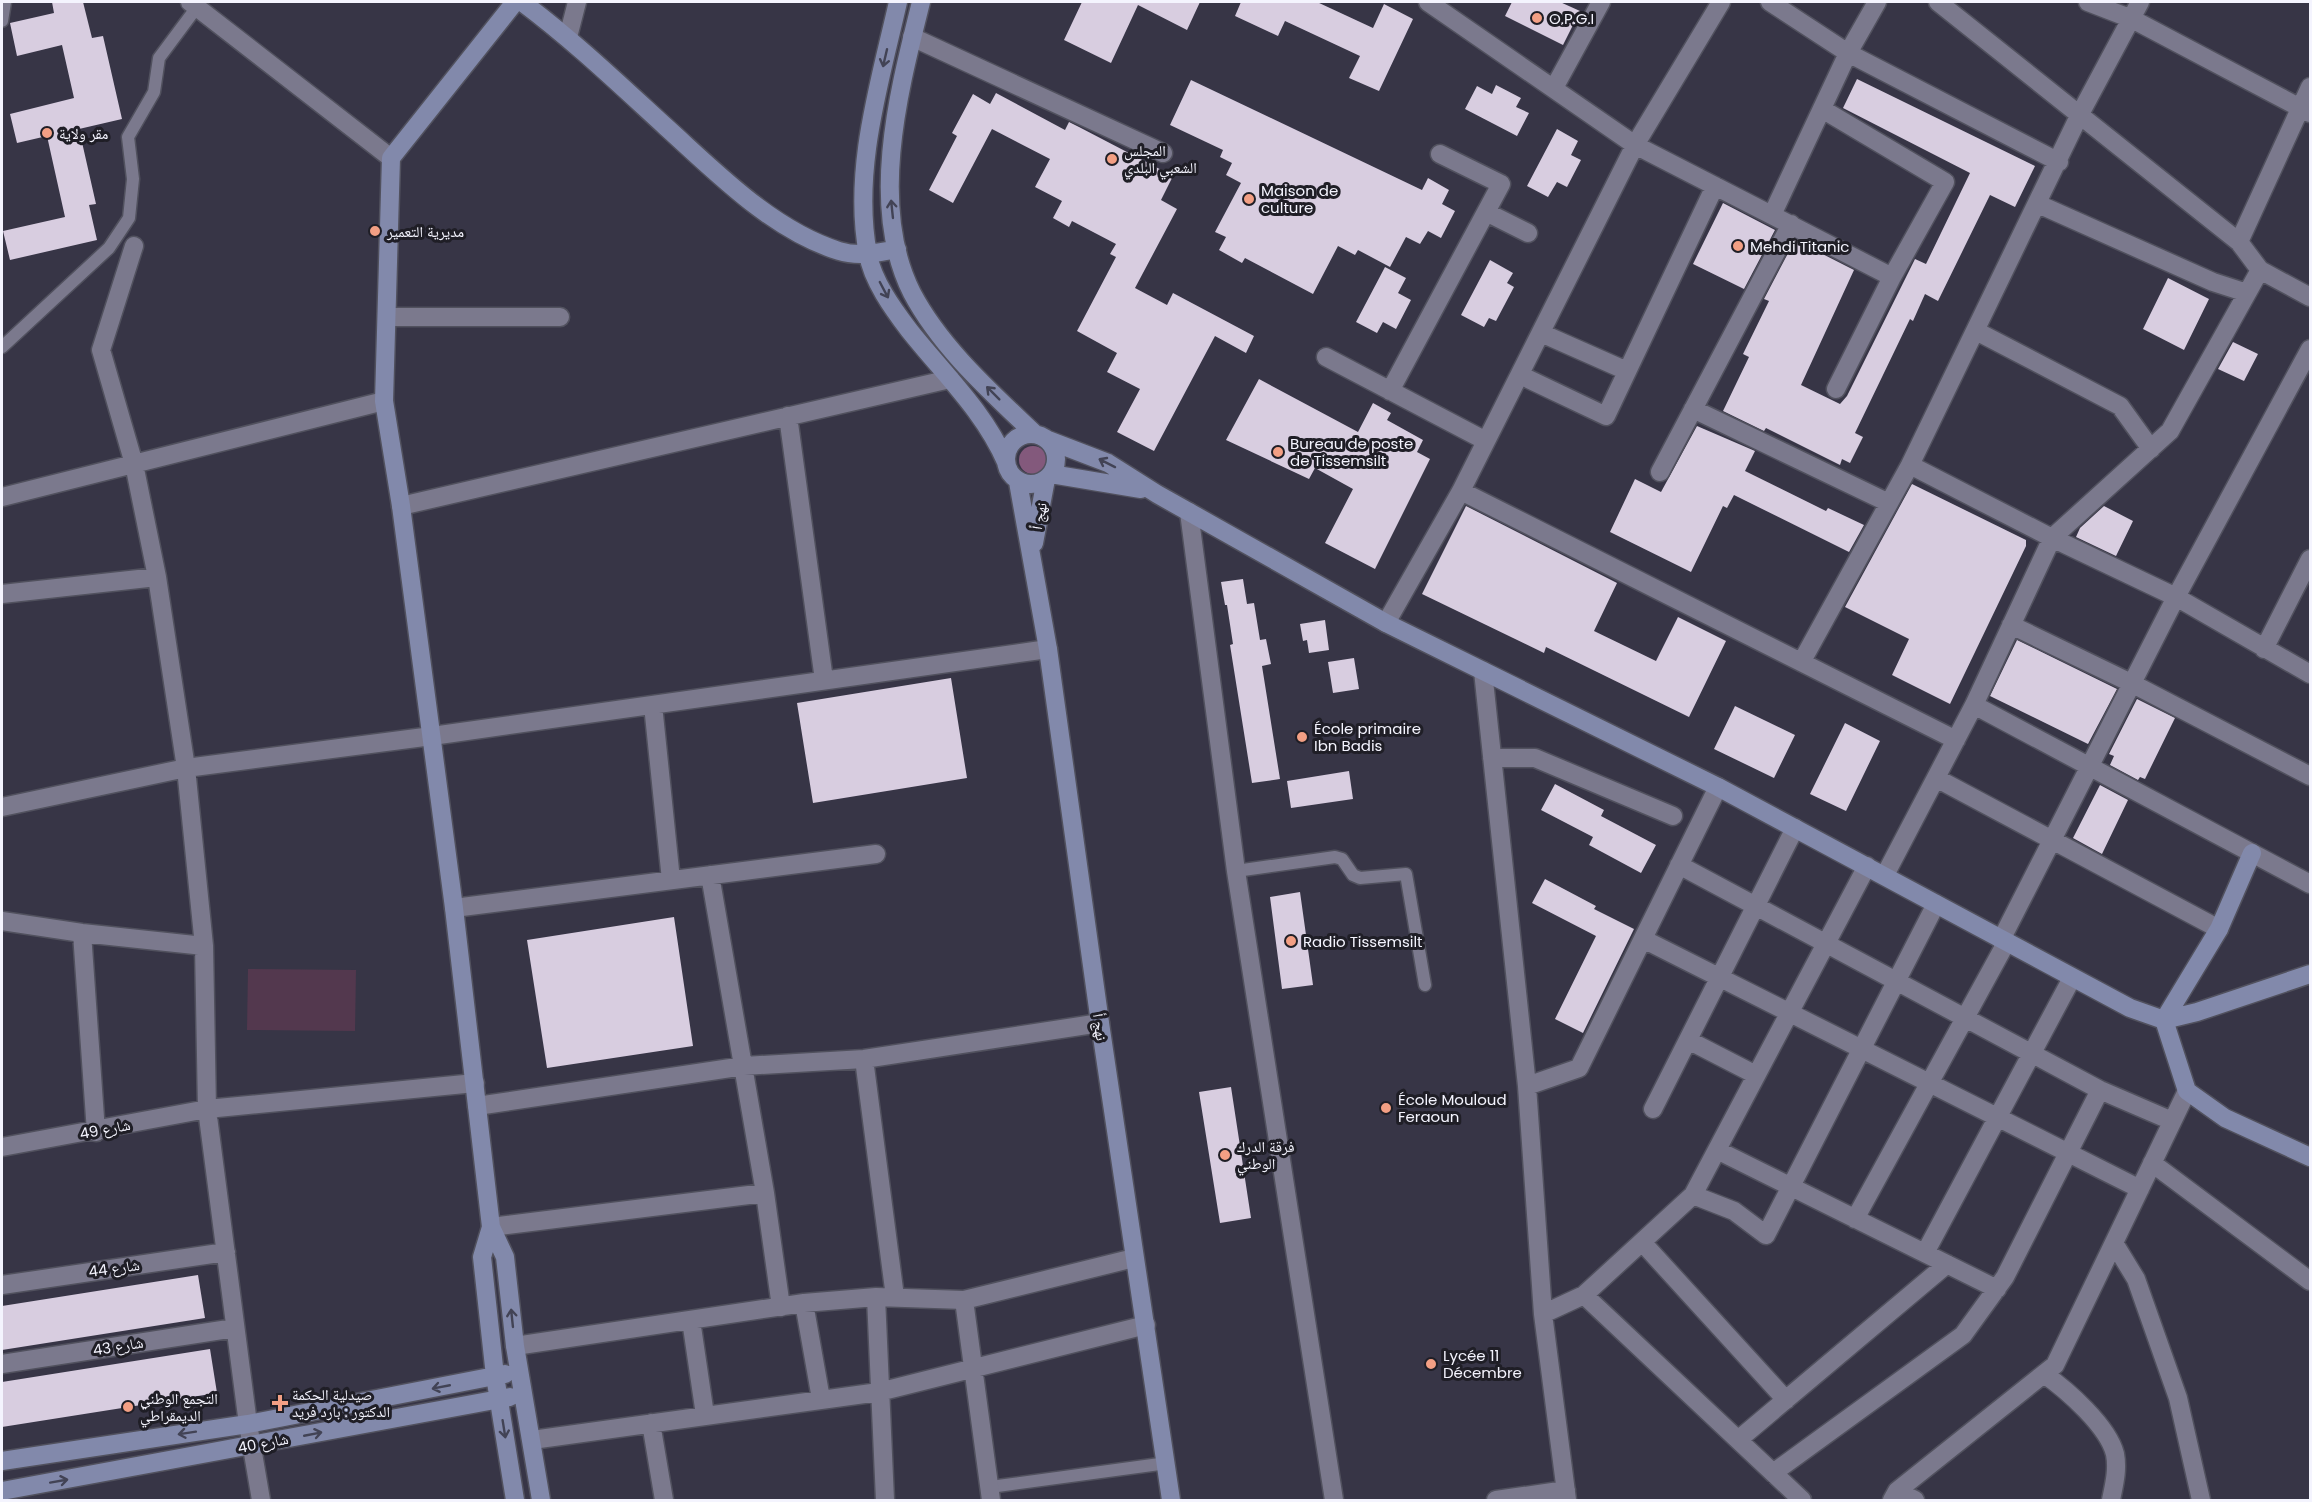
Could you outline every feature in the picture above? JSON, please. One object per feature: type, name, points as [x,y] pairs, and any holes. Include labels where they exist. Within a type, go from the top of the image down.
[{"type":"street","points":[[515,2],[391,158],[384,401],[401,506],[432,736],[491,1227],[505,1257],[515,1346],[541,1500]]},
{"type":"street","points":[[522,2],[568,37],[704,162],[772,216],[815,242],[841,252],[868,255],[897,249]]},
{"type":"street","points":[[568,37],[578,2]]},
{"type":"street","points":[[898,2],[869,139],[864,193],[868,255],[894,309],[989,427],[1008,470],[1018,482],[1032,484],[1048,477],[1079,477],[1157,494]]},
{"type":"street","points":[[921,2],[899,100],[891,160],[890,206],[897,249],[908,283],[924,311],[967,366],[1041,437],[1056,455],[1048,477]]},
{"type":"street","points":[[1428,2],[1635,145],[1892,277]]},
{"type":"street","points":[[1554,88],[1600,2]]},
{"type":"street","points":[[1386,623],[1461,491],[1635,145],[1722,2]]},
{"type":"street","points":[[1770,2],[1848,54],[2059,162]]},
{"type":"street","points":[[1772,215],[1848,54],[1877,2]]},
{"type":"street","points":[[1938,2],[2239,242],[2260,270],[2310,297]]},
{"type":"street","points":[[2088,2],[2132,19],[2305,110]]},
{"type":"street","points":[[1802,661],[1910,465],[2059,162],[2080,114],[2140,2]]},
{"type":"street","points":[[193,4],[391,158]]},
{"type":"street","points":[[912,37],[1163,153]]},
{"type":"street","points":[[2239,242],[2305,110],[2310,87]]},
{"type":"street","points":[[1822,110],[1945,182],[1892,277],[1836,389]]},
{"type":"street","points":[[1390,391],[1501,184],[1440,154]]},
{"type":"street","points":[[1520,375],[1606,416],[1715,186]]},
{"type":"street","points":[[2038,204],[2213,282],[2247,293]]},
{"type":"street","points":[[1486,212],[1528,233]]},
{"type":"street","points":[[1660,472],[1791,224]]},
{"type":"street","points":[[134,246],[100,350],[134,464],[157,577],[186,768],[204,946],[207,1109],[248,1424],[261,1500]]},
{"type":"street","points":[[1885,875],[1974,705],[2052,538],[2170,431],[2260,270]]},
{"type":"street","points":[[388,317],[560,317]]},
{"type":"street","points":[[1976,331],[2120,406],[2151,449]]},
{"type":"street","points":[[1541,333],[1627,371]]},
{"type":"street","points":[[1856,1219],[1965,1018],[2050,841],[2131,683],[2310,349]]},
{"type":"street","points":[[1326,357],[1486,441]]},
{"type":"street","points":[[401,506],[950,379]]},
{"type":"street","points":[[2,497],[384,401]]},
{"type":"street","points":[[1693,409],[1889,503]]},
{"type":"street","points":[[788,416],[824,680]]},
{"type":"street","points":[[1006,462],[1006,454],[1013,441],[1027,434],[1041,437],[1108,463],[1157,494],[1386,623],[1718,787],[1885,875],[2003,942],[2130,1008],[2164,1020],[2197,1012],[2310,974]]},
{"type":"street","points":[[1910,465],[2052,538],[2176,597],[2264,650],[2310,674]]},
{"type":"street","name":"نهج أ","points":[[1032,553],[1048,477]]},
{"type":"street","points":[[1038,519],[1054,494],[1079,477]]},
{"type":"street","name":"نهج أ","points":[[1018,482],[1048,649],[1100,1023],[1171,1500]]},
{"type":"street","points":[[1461,491],[1956,740]]},
{"type":"street","points":[[1189,512],[1236,872],[1334,1500]]},
{"type":"street","points":[[2264,650],[2310,559]]},
{"type":"street","points":[[2,594],[157,577]]},
{"type":"street","points":[[2011,625],[2131,683],[2310,776]]},
{"type":"street","points":[[2,807],[186,768],[432,736],[1048,649]]},
{"type":"street","points":[[1483,671],[1527,1086],[1543,1314],[1567,1495],[1496,1500]]},
{"type":"street","points":[[653,705],[671,880]]},
{"type":"street","points":[[1974,705],[2310,884]]},
{"type":"street","points":[[1492,758],[1535,758],[1673,816]]},
{"type":"street","points":[[1936,778],[2050,841],[2219,929]]},
{"type":"street","points":[[1527,1086],[1579,1068],[1718,787]]},
{"type":"street","points":[[1653,1109],[1795,828]]},
{"type":"street","points":[[2252,853],[2219,929],[2164,1020],[2187,1091],[2225,1118],[2310,1157]]},
{"type":"street","points":[[454,908],[876,854]]},
{"type":"street","points":[[1679,866],[2100,1090],[2172,1121]]},
{"type":"street","points":[[1543,1314],[1584,1295],[1693,1195],[1868,866]]},
{"type":"street","points":[[710,875],[765,1192],[781,1307]]},
{"type":"street","points":[[1693,1195],[1734,1211],[1766,1235],[1936,904]]},
{"type":"street","points":[[2,921],[82,933],[204,946]]},
{"type":"street","points":[[82,933],[96,1132]]},
{"type":"street","points":[[1642,939],[2140,1189]]},
{"type":"street","points":[[1925,1253],[2072,978]]},
{"type":"street","points":[[477,1106],[744,1066],[864,1059],[1100,1023]]},
{"type":"street","points":[[1688,1040],[1756,1075]]},
{"type":"street","points":[[864,1059],[895,1297]]},
{"type":"street","name":"شارع 49","points":[[2,1147],[96,1132],[207,1109],[475,1083]]},
{"type":"street","points":[[1773,1473],[1963,1335],[1996,1289],[2100,1090]]},
{"type":"street","points":[[1895,1496],[2055,1365],[2187,1091]]},
{"type":"street","points":[[1717,1150],[1996,1289]]},
{"type":"street","points":[[2152,1164],[2310,1281]]},
{"type":"street","points":[[491,1227],[765,1192]]},
{"type":"street","points":[[491,1227],[482,1257],[495,1376],[515,1500]]},
{"type":"street","points":[[1642,1242],[1786,1400]]},
{"type":"street","points":[[2114,1244],[2136,1279],[2178,1398],[2201,1500]]},
{"type":"street","name":"شارع 44","points":[[2,1285],[226,1252]]},
{"type":"street","points":[[515,1346],[804,1303],[876,1297],[964,1299],[1134,1258]]},
{"type":"street","points":[[1738,1440],[1947,1264]]},
{"type":"street","points":[[1584,1295],[1802,1500]]},
{"type":"street","points":[[876,1297],[885,1500]]},
{"type":"street","points":[[964,1299],[991,1494]]},
{"type":"street","points":[[804,1303],[821,1399]]},
{"type":"street","points":[[691,1320],[705,1415]]},
{"type":"street","points":[[532,1440],[879,1392],[1146,1325]]},
{"type":"street","name":"شارع 43","points":[[2,1364],[235,1328]]},
{"type":"street","name":"شارع 40","points":[[2,1461],[248,1424],[519,1372]]},
{"type":"street","points":[[2044,1374],[2070,1392],[2102,1431],[2115,1452],[2117,1470],[2110,1500]]},
{"type":"street","name":"شارع 40","points":[[2,1491],[523,1395]]},
{"type":"street","points":[[651,1423],[664,1500]]},
{"type":"street","points":[[1895,1496],[1915,1500]]},
{"type":"lane","points":[[2,21],[5,2]]},
{"type":"lane","points":[[2,347],[109,248],[129,218],[133,179],[128,137],[154,92],[159,58],[193,4]]},
{"type":"lane","points":[[1236,872],[1335,857],[1342,859],[1353,875],[1360,878],[1406,874],[1425,985]]},
{"type":"lane","points":[[991,1494],[1167,1463]]},
{"type":"shaded area","points":[[1033,446],[1043,450],[1047,460],[1043,470],[1033,474],[1023,470],[1019,460],[1023,450]]},
{"type":"shaded area","points":[[248,969],[356,970],[355,1031],[247,1030]]},
{"type":"building","name":"مقر ولاية","points":[[52,2],[83,2],[92,38],[103,36],[122,119],[79,129],[96,204],[89,205],[97,240],[10,260],[3,231],[65,217],[47,136],[17,143],[10,114],[74,98],[62,45],[17,56],[10,23],[54,13]]},
{"type":"building","points":[[1082,2],[1200,2],[1187,30],[1138,5],[1111,63],[1064,40]]},
{"type":"building","points":[[1241,2],[1317,2],[1373,28],[1384,4],[1413,19],[1379,91],[1349,78],[1360,56],[1285,21],[1278,36],[1235,16]]},
{"type":"building","points":[[1512,2],[1560,2],[1580,11],[1563,45],[1505,16]]},
{"type":"building","points":[[1857,79],[2035,166],[2015,207],[1990,195],[1938,301],[1925,294],[1913,321],[1910,319],[1855,433],[1863,437],[1850,463],[1842,459],[1840,465],[1766,428],[1764,431],[1723,411],[1749,357],[1743,354],[1769,301],[1764,299],[1795,240],[1854,270],[1801,385],[1840,404],[1847,396],[1915,259],[1926,264],[1970,173],[1843,108]]},
{"type":"building","points":[[1191,80],[1422,190],[1428,178],[1449,190],[1442,204],[1455,211],[1441,238],[1428,231],[1420,244],[1406,237],[1390,267],[1358,250],[1355,255],[1338,246],[1313,294],[1245,258],[1242,263],[1219,250],[1226,237],[1215,232],[1241,183],[1226,175],[1232,163],[1220,157],[1223,150],[1170,125]]},
{"type":"building","points":[[1496,85],[1521,98],[1516,107],[1529,113],[1517,136],[1465,109],[1477,86],[1492,94]]},
{"type":"building","points":[[996,93],[1065,130],[1069,122],[1173,176],[1161,200],[1177,209],[1135,288],[1167,305],[1173,293],[1254,336],[1246,353],[1215,336],[1154,451],[1117,432],[1140,389],[1107,372],[1117,353],[1077,331],[1116,257],[1110,254],[1116,244],[1072,221],[1069,227],[1053,218],[1062,201],[1035,187],[1050,159],[992,129],[953,203],[929,190],[957,136],[952,133],[973,94],[990,104]]},
{"type":"building","points":[[1557,129],[1578,141],[1571,155],[1581,160],[1567,187],[1557,182],[1548,197],[1527,186]]},
{"type":"building","points":[[1723,203],[1775,230],[1744,289],[1693,264]]},
{"type":"building","points":[[1490,260],[1513,273],[1507,283],[1514,287],[1496,321],[1489,318],[1484,327],[1461,315]]},
{"type":"building","points":[[1385,267],[1406,278],[1398,293],[1411,300],[1396,329],[1383,322],[1377,333],[1356,322]]},
{"type":"building","points":[[2168,278],[2209,299],[2184,350],[2143,329]]},
{"type":"building","points":[[2233,342],[2258,354],[2244,381],[2218,369]]},
{"type":"building","points":[[1259,379],[1358,432],[1373,403],[1391,413],[1387,420],[1423,440],[1417,452],[1430,459],[1375,569],[1325,543],[1353,489],[1315,468],[1309,479],[1226,440]]},
{"type":"building","points":[[1697,426],[1755,451],[1745,471],[1826,511],[1828,508],[1864,525],[1849,552],[1734,495],[1727,508],[1723,506],[1691,572],[1610,532],[1635,479],[1661,492]]},
{"type":"building","points":[[1912,484],[2026,540],[2026,546],[1950,704],[1892,675],[1909,639],[1845,607]]},
{"type":"building","points":[[1466,506],[1617,583],[1594,631],[1656,661],[1678,617],[1726,641],[1689,717],[1546,647],[1544,653],[1422,594]]},
{"type":"building","points":[[2104,506],[2133,521],[2116,556],[2076,537],[2080,528]]},
{"type":"building","points":[[1243,579],[1247,604],[1254,603],[1260,640],[1266,639],[1271,664],[1262,666],[1280,779],[1252,783],[1230,645],[1233,644],[1227,605],[1225,605],[1221,582]]},
{"type":"building","points":[[1325,620],[1329,650],[1309,653],[1307,640],[1303,641],[1300,624]]},
{"type":"building","points":[[2017,640],[2117,689],[2088,744],[1990,696]]},
{"type":"building","points":[[1354,658],[1359,689],[1333,693],[1328,662]]},
{"type":"building","points":[[951,678],[967,778],[813,803],[797,703]]},
{"type":"building","points":[[2137,699],[2175,718],[2145,779],[2140,777],[2138,780],[2110,765],[2114,756],[2109,754]]},
{"type":"building","points":[[1735,706],[1795,735],[1774,778],[1714,749]]},
{"type":"building","points":[[1845,723],[1880,741],[1846,811],[1810,794]]},
{"type":"building","points":[[1349,771],[1353,799],[1291,808],[1287,781]]},
{"type":"building","points":[[1555,784],[1604,810],[1601,816],[1656,845],[1641,873],[1589,845],[1593,837],[1541,810]]},
{"type":"building","points":[[2100,785],[2128,800],[2102,854],[2073,838]]},
{"type":"building","points":[[1545,879],[1596,906],[1594,909],[1634,929],[1583,1033],[1555,1019],[1596,936],[1532,903]]},
{"type":"building","name":"Radio Tissemsilt","points":[[1300,892],[1313,985],[1282,989],[1270,897]]},
{"type":"building","points":[[674,917],[693,1046],[547,1068],[527,940]]},
{"type":"building","name":"فرقة الدرك الوطني","points":[[1231,1087],[1251,1218],[1220,1223],[1199,1092]]},
{"type":"building","points":[[198,1275],[205,1318],[2,1350],[2,1306]]},
{"type":"building","points":[[210,1349],[217,1393],[2,1427],[2,1382]]},
{"type":"place","name":"O.P.G.I","points":[[1537,18]]},
{"type":"place","name":"مقر ولاية","points":[[47,133]]},
{"type":"place","name":"المجلس الشعبي البلدي","points":[[1112,159]]},
{"type":"place","name":"Maison de culture","points":[[1249,199]]},
{"type":"place","name":"مديرية التعمير","points":[[375,231]]},
{"type":"place","name":"Mehdi Titanic","points":[[1738,246]]},
{"type":"place","name":"Bureau de poste de Tissemsilt","points":[[1278,452]]},
{"type":"place","name":"École primaire Ibn Badis","points":[[1302,737]]},
{"type":"place","name":"Radio Tissemsilt","points":[[1291,941]]},
{"type":"place","name":"École Mouloud Feraoun","points":[[1386,1108]]},
{"type":"place","name":"فرقة الدرك الوطني","points":[[1225,1155]]},
{"type":"place","name":"Lycée 11 Décembre","points":[[1431,1364]]},
{"type":"place","name":"صيدلية الحكمة الدكتور : بارد فريد","points":[[280,1403]]},
{"type":"place","name":"التجمع الوطني الديمقراطي","points":[[128,1407]]}]
